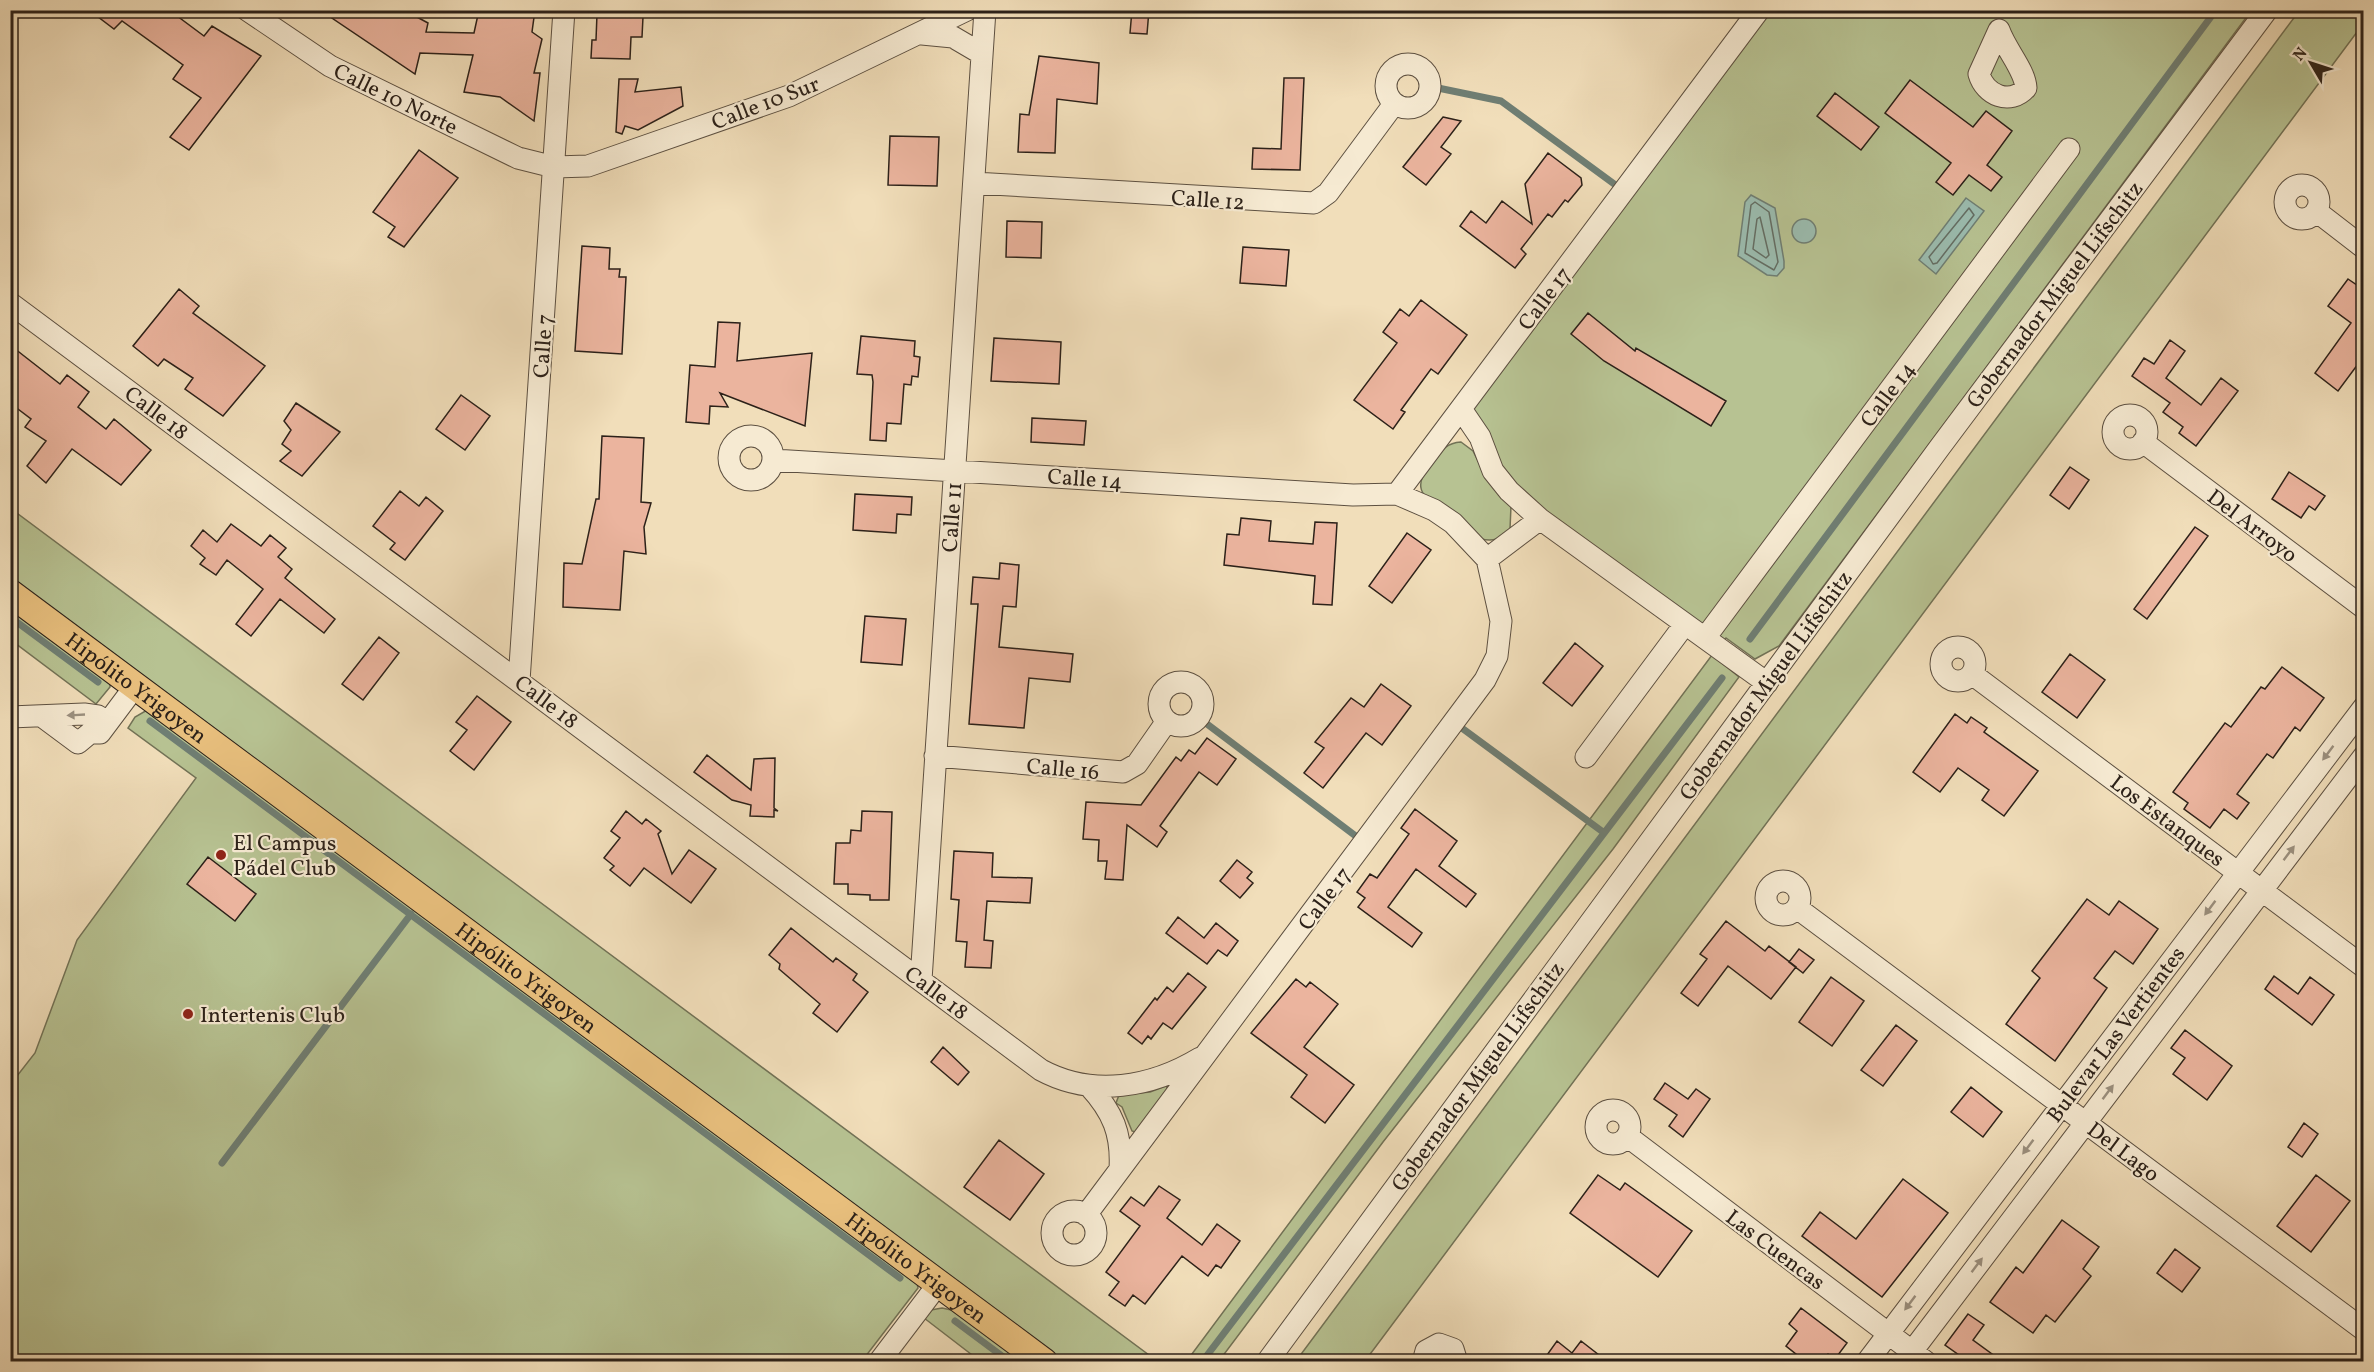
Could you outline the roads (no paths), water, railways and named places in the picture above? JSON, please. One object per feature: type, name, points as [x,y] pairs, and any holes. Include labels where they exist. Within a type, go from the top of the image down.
[{"type":"main road","name":"Hipólito Yrigoyen","points":[[10,593],[1044,1362]]},
{"type":"street","name":"Calle 10 Norte","points":[[247,10],[330,66],[518,158],[554,167]]},
{"type":"street","name":"Calle 7","points":[[519,681],[564,10]]},
{"type":"street","name":"Calle 10 Sur","points":[[554,167],[588,166],[789,96],[967,10]]},
{"type":"street","name":"Calle 11","points":[[921,980],[985,10]]},
{"type":"street","name":"Calle 17","points":[[1397,494],[1759,10]]},
{"type":"street","name":"Gobernador Miguel Lifschitz","points":[[1267,1362],[2266,10]]},
{"type":"street","points":[[918,35],[952,37],[982,54]]},
{"type":"street","name":"Calle 12","points":[[974,183],[1300,204],[1314,203],[1328,193],[1395,104]]},
{"type":"street","name":"Calle 14","points":[[1705,638],[2068,149]]},
{"type":"street","points":[[2316,212],[2364,248]]},
{"type":"street","name":"Calle 18","points":[[10,303],[1041,1070],[1061,1080],[1089,1086],[1121,1086],[1152,1080],[1181,1069],[1209,1053]]},
{"type":"street","points":[[1461,409],[1480,437],[1493,471],[1509,491],[1540,519],[1767,683]]},
{"type":"street","name":"Del Arroyo","points":[[2144,442],[2364,608]]},
{"type":"street","name":"Calle 14","points":[[773,460],[1341,494],[1397,494]]},
{"type":"street","points":[[1397,494],[1434,510],[1453,523],[1487,559],[1540,519]]},
{"type":"street","name":"Calle 17","points":[[1086,1215],[1485,680],[1497,656],[1501,621],[1487,559]]},
{"type":"street","points":[[1586,757],[1686,624]]},
{"type":"street","name":"Los Estanques","points":[[1972,674],[2364,967]]},
{"type":"street","points":[[43,717],[78,743],[90,733],[104,727],[136,685]]},
{"type":"street","name":"Bulevar Las Vertientes","points":[[1867,1362],[2364,707]]},
{"type":"street","points":[[10,717],[31,714],[43,717],[84,714],[98,716],[104,727]]},
{"type":"street","name":"Calle 16","points":[[935,756],[1123,772],[1137,764],[1167,721]]},
{"type":"street","name":"Bulevar Las Vertientes","points":[[1914,1358],[2085,1122],[2364,756]]},
{"type":"street","name":"Del Lago","points":[[1797,908],[2364,1330]]},
{"type":"street","points":[[1089,1086],[1105,1103],[1116,1124],[1121,1146],[1120,1169]]},
{"type":"street","name":"Las Cuencas","points":[[1627,1137],[1888,1333],[1914,1358]]},
{"type":"street","points":[[879,1362],[939,1283]]},
{"type":"street","points":[[1424,1362],[1426,1351],[1439,1344],[1453,1349],[1457,1362]]},
{"type":"water","points":[[1751,195],[1775,208],[1784,261],[1784,268],[1777,276],[1767,275],[1738,256],[1745,202]]},
{"type":"water","points":[[1966,198],[1984,211],[1936,274],[1919,260]]},
{"type":"water","points":[[1804,219],[1809,220],[1815,226],[1815,236],[1809,242],[1804,243],[1799,242],[1793,236],[1792,231],[1793,226],[1799,220]]},
{"type":"waterway","points":[[1750,639],[2216,10]]},
{"type":"waterway","points":[[1438,88],[1501,101],[1621,189]]},
{"type":"waterway","points":[[10,617],[98,682]]},
{"type":"waterway","points":[[1202,1362],[1722,678]]},
{"type":"waterway","points":[[150,721],[900,1278]]},
{"type":"waterway","points":[[1203,721],[1361,840]]},
{"type":"waterway","points":[[1455,723],[1603,832]]},
{"type":"waterway","points":[[222,1163],[411,914]]},
{"type":"waterway","points":[[955,1321],[1010,1362]]},
{"type":"place","name":"El Campus Pádel Club","points":[[221,855]]},
{"type":"place","name":"Intertenis Club","points":[[188,1014]]}]
